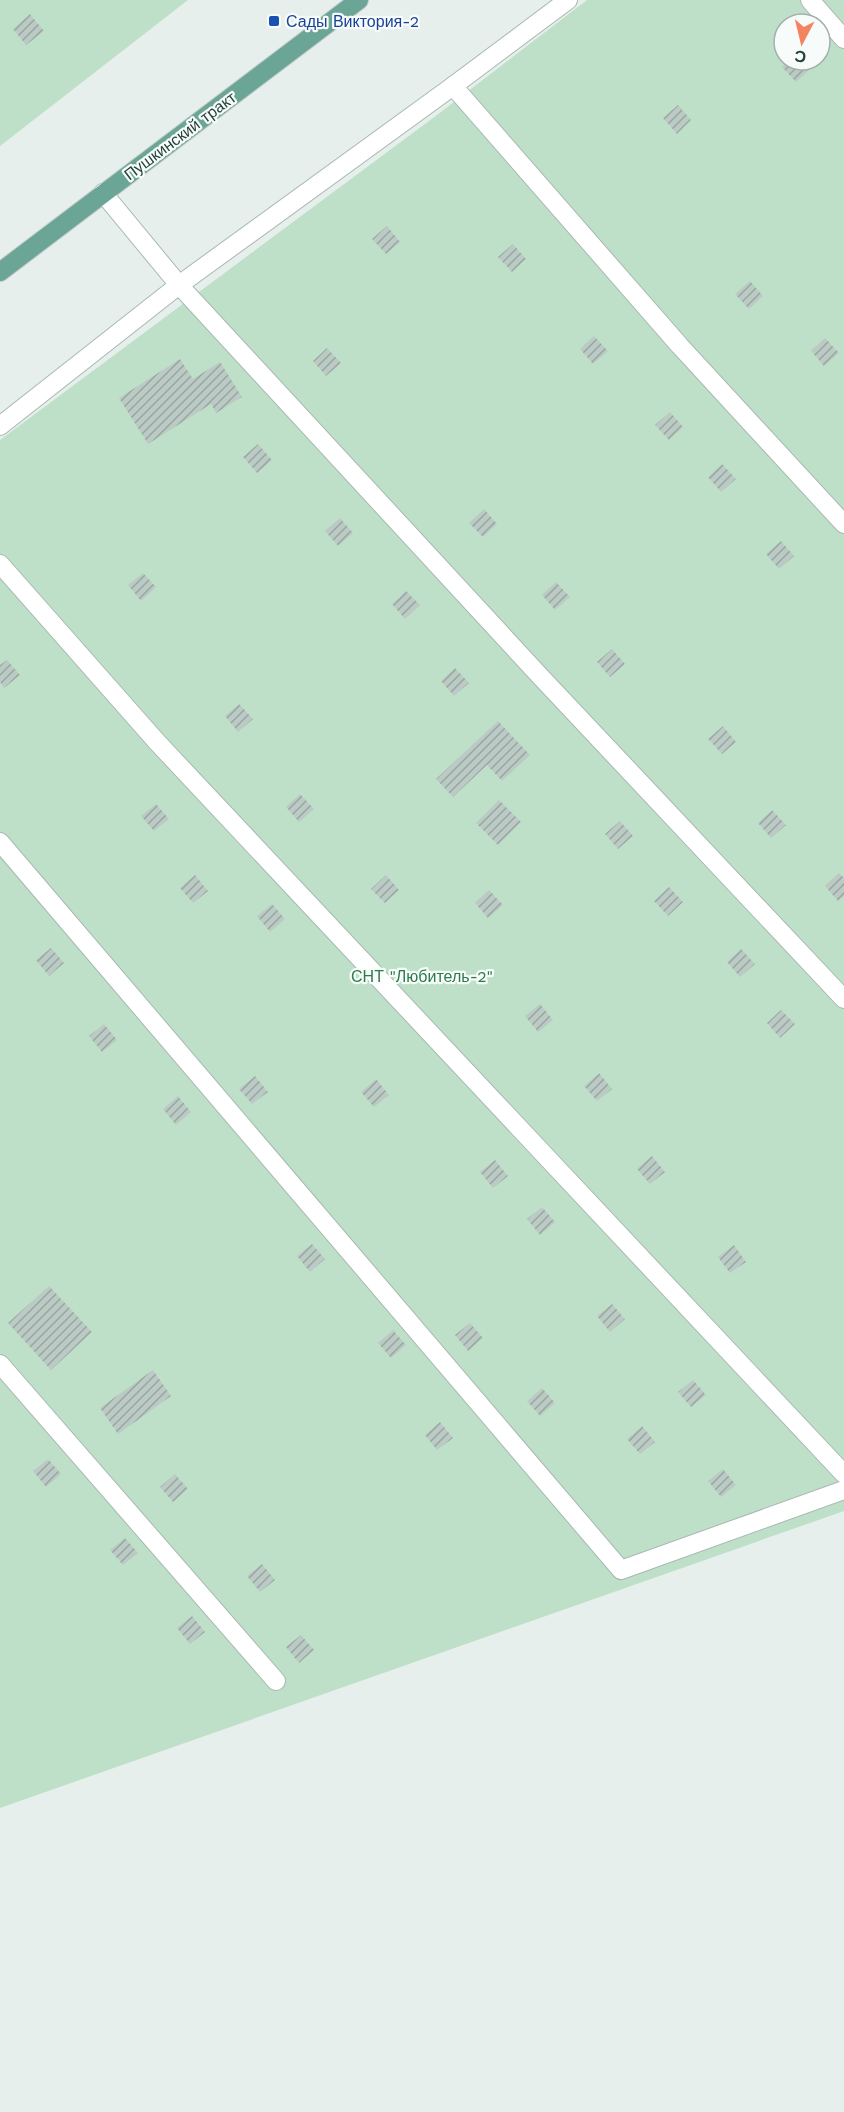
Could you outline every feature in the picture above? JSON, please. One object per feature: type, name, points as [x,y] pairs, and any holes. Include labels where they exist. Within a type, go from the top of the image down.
[{"type":"main road","name":"Пушкинский тракт","points":[[0,272],[348,3]]},
{"type":"lane","points":[[0,426],[179,285],[568,0]]},
{"type":"lane","points":[[810,0],[844,39]]},
{"type":"lane","points":[[453,86],[680,346],[844,524]]},
{"type":"lane","points":[[103,193],[179,285],[547,684],[844,999]]},
{"type":"lane","points":[[0,564],[157,742],[844,1474]]},
{"type":"lane","points":[[0,842],[621,1570],[844,1490]]},
{"type":"lane","points":[[0,1364],[276,1682]]},
{"type":"green space","points":[[0,0],[188,0],[0,146]]},
{"type":"green space","name":"СНТ \"Любитель-2\"","points":[[587,0],[844,0],[844,1511],[0,1808],[0,440],[433,118]]},
{"type":"building","points":[[30,14],[44,31],[26,45],[13,29]]},
{"type":"building","points":[[787,72],[807,72],[796,82]]},
{"type":"building","points":[[678,105],[691,120],[677,134],[663,118]]},
{"type":"building","points":[[387,226],[400,242],[386,254],[372,239]]},
{"type":"building","points":[[513,244],[526,259],[512,272],[498,257]]},
{"type":"building","points":[[750,281],[763,296],[749,309],[735,294]]},
{"type":"building","points":[[594,336],[608,351],[593,364],[580,349]]},
{"type":"building","points":[[825,338],[839,353],[824,366],[811,351]]},
{"type":"building","points":[[327,348],[341,363],[326,376],[313,361]]},
{"type":"building","points":[[180,359],[193,379],[220,362],[242,397],[216,413],[211,404],[148,444],[119,398]]},
{"type":"building","points":[[670,412],[683,427],[669,440],[655,425]]},
{"type":"building","points":[[258,444],[272,460],[257,473],[243,457]]},
{"type":"building","points":[[722,464],[736,479],[721,492],[708,477]]},
{"type":"building","points":[[484,509],[497,524],[483,537],[469,523]]},
{"type":"building","points":[[340,518],[353,533],[338,546],[325,531]]},
{"type":"building","points":[[781,541],[794,556],[779,569],[766,554]]},
{"type":"building","points":[[143,573],[156,587],[141,601],[128,585]]},
{"type":"building","points":[[556,582],[570,597],[555,610],[542,595]]},
{"type":"building","points":[[406,591],[420,605],[405,619],[392,604]]},
{"type":"building","points":[[612,649],[625,664],[610,677],[597,662]]},
{"type":"building","points":[[7,660],[20,675],[4,688],[0,682],[0,665]]},
{"type":"building","points":[[455,668],[469,683],[454,696],[441,681]]},
{"type":"building","points":[[239,704],[253,719],[238,732],[225,716]]},
{"type":"building","points":[[498,721],[530,755],[502,781],[487,765],[453,797],[436,779]]},
{"type":"building","points":[[723,726],[736,742],[722,754],[708,739]]},
{"type":"building","points":[[300,794],[314,809],[299,822],[286,807]]},
{"type":"building","points":[[499,800],[521,822],[498,845],[476,823]]},
{"type":"building","points":[[156,804],[169,819],[154,831],[141,816]]},
{"type":"building","points":[[772,810],[786,825],[771,838],[758,823]]},
{"type":"building","points":[[620,821],[633,836],[618,849],[605,834]]},
{"type":"building","points":[[839,873],[844,878],[844,896],[838,901],[825,886]]},
{"type":"building","points":[[195,875],[208,891],[193,903],[180,888]]},
{"type":"building","points":[[386,875],[399,890],[385,903],[371,889]]},
{"type":"building","points":[[669,887],[683,902],[668,916],[654,901]]},
{"type":"building","points":[[489,890],[503,905],[488,918],[475,903]]},
{"type":"building","points":[[272,904],[285,919],[270,932],[257,916]]},
{"type":"building","points":[[51,948],[64,963],[49,976],[36,960]]},
{"type":"building","points":[[741,949],[755,964],[740,977],[727,962]]},
{"type":"building","points":[[540,1004],[553,1020],[538,1032],[525,1016]]},
{"type":"building","points":[[781,1010],[795,1024],[780,1038],[767,1023]]},
{"type":"building","points":[[104,1024],[117,1040],[102,1052],[89,1036]]},
{"type":"building","points":[[599,1073],[612,1089],[597,1101],[584,1086]]},
{"type":"building","points":[[255,1076],[268,1092],[252,1104],[239,1089]]},
{"type":"building","points":[[376,1079],[389,1095],[374,1107],[361,1092]]},
{"type":"building","points":[[178,1096],[191,1112],[176,1125],[163,1109]]},
{"type":"building","points":[[652,1156],[665,1172],[650,1184],[637,1169]]},
{"type":"building","points":[[495,1160],[508,1176],[493,1188],[480,1172]]},
{"type":"building","points":[[542,1207],[555,1222],[540,1235],[527,1219]]},
{"type":"building","points":[[312,1244],[325,1259],[310,1272],[297,1256]]},
{"type":"building","points":[[734,1245],[746,1262],[730,1273],[718,1257]]},
{"type":"building","points":[[49,1286],[92,1332],[51,1370],[8,1323]]},
{"type":"building","points":[[612,1304],[625,1319],[610,1332],[597,1316]]},
{"type":"building","points":[[470,1323],[483,1338],[468,1351],[455,1335]]},
{"type":"building","points":[[393,1330],[406,1345],[391,1358],[378,1343]]},
{"type":"building","points":[[153,1370],[171,1396],[118,1434],[100,1408]]},
{"type":"building","points":[[693,1380],[706,1395],[691,1407],[678,1392]]},
{"type":"building","points":[[542,1388],[555,1403],[540,1416],[527,1401]]},
{"type":"building","points":[[440,1422],[453,1438],[437,1450],[425,1435]]},
{"type":"building","points":[[642,1426],[655,1442],[640,1454],[627,1439]]},
{"type":"building","points":[[48,1459],[61,1474],[46,1487],[33,1471]]},
{"type":"building","points":[[723,1469],[736,1485],[721,1497],[708,1481]]},
{"type":"building","points":[[175,1474],[188,1489],[173,1502],[160,1487]]},
{"type":"building","points":[[125,1538],[138,1553],[123,1565],[110,1550]]},
{"type":"building","points":[[262,1564],[275,1580],[260,1592],[247,1576]]},
{"type":"building","points":[[192,1616],[205,1632],[190,1644],[177,1628]]},
{"type":"building","points":[[301,1635],[314,1650],[299,1663],[286,1647]]},
{"type":"place","name":"Сады Виктория-2","points":[[274,21]]}]
